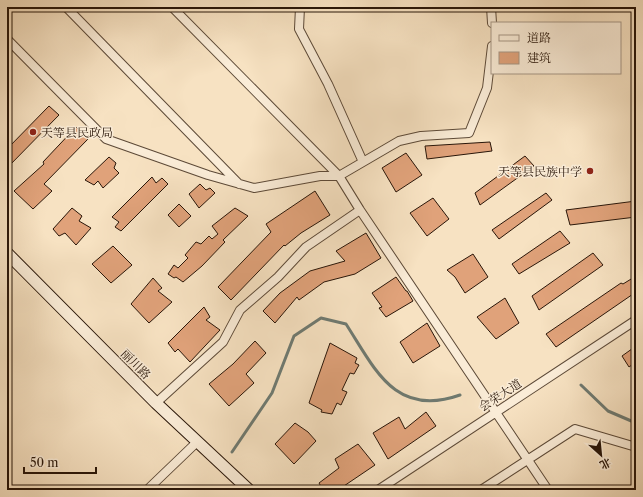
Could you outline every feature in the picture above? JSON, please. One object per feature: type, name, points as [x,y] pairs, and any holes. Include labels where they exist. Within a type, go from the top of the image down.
[{"type":"main road","name":"丽川路","points":[[7,253],[156,403],[249,490]]},
{"type":"street","points":[[66,7],[240,184]]},
{"type":"street","points":[[172,7],[339,176],[360,210],[548,490]]},
{"type":"street","points":[[300,7],[299,29],[328,84],[364,162]]},
{"type":"street","points":[[491,7],[492,22]]},
{"type":"street","points":[[7,39],[106,140],[208,175],[254,188],[320,176],[339,176],[398,141],[421,136],[469,134],[487,88],[491,54]]},
{"type":"street","points":[[156,403],[223,342],[240,310],[278,277],[306,247],[360,210]]},
{"type":"street","name":"会荣大道","points":[[378,490],[636,320]]},
{"type":"street","points":[[481,490],[575,429],[636,447]]},
{"type":"street","points":[[147,490],[197,442]]},
{"type":"building","name":"天等县民政局","points":[[49,106],[59,115],[7,168],[7,149]]},
{"type":"building","points":[[76,127],[88,139],[44,184],[52,191],[33,209],[14,191],[44,164],[43,162]]},
{"type":"building","points":[[490,142],[492,151],[427,159],[425,146]]},
{"type":"building","points":[[406,153],[422,175],[396,192],[382,168]]},
{"type":"building","points":[[525,156],[534,166],[480,205],[475,193]]},
{"type":"building","points":[[109,157],[116,163],[114,168],[119,173],[103,188],[98,181],[94,185],[85,180]]},
{"type":"building","points":[[152,177],[156,183],[162,178],[168,184],[121,231],[115,227],[119,222],[112,217]]},
{"type":"building","points":[[200,184],[206,190],[210,188],[215,193],[199,208],[189,194]]},
{"type":"building","points":[[315,191],[330,215],[301,233],[285,246],[284,245],[231,300],[218,287],[271,232],[266,224]]},
{"type":"building","points":[[546,193],[552,200],[499,239],[492,230]]},
{"type":"building","points":[[433,198],[449,219],[427,236],[410,213]]},
{"type":"building","points":[[636,201],[636,217],[570,225],[566,210]]},
{"type":"building","points":[[179,204],[191,216],[179,227],[168,215]]},
{"type":"building","points":[[72,208],[82,216],[79,221],[91,228],[76,245],[65,233],[59,236],[53,229]]},
{"type":"building","points":[[235,208],[248,216],[223,240],[225,242],[202,266],[183,282],[168,274],[174,265],[178,268],[188,258],[185,255],[196,242],[201,244],[209,236],[212,239],[218,234],[212,226]]},
{"type":"building","points":[[560,231],[570,243],[519,274],[512,264]]},
{"type":"building","points":[[366,233],[381,258],[355,274],[324,282],[299,300],[297,297],[275,323],[263,311],[280,293],[310,271],[345,261],[336,251]]},
{"type":"building","points":[[113,246],[132,265],[111,283],[92,264]]},
{"type":"building","points":[[593,253],[603,265],[539,310],[532,296]]},
{"type":"building","points":[[473,254],[488,277],[465,293],[455,277],[447,270]]},
{"type":"building","points":[[636,276],[636,292],[556,347],[546,334],[621,283],[623,284]]},
{"type":"building","points":[[396,277],[413,301],[386,317],[379,308],[382,307],[372,293]]},
{"type":"building","points":[[153,278],[162,288],[158,291],[172,302],[149,323],[131,304]]},
{"type":"building","points":[[505,298],[519,323],[496,339],[477,317]]},
{"type":"building","points":[[204,307],[210,317],[206,320],[220,330],[190,362],[178,349],[175,352],[168,343]]},
{"type":"building","points":[[427,323],[440,346],[413,363],[400,342]]},
{"type":"building","points":[[255,341],[266,353],[246,374],[254,383],[229,406],[209,384],[233,364]]},
{"type":"building","points":[[330,343],[357,358],[355,363],[359,365],[354,374],[350,373],[342,390],[347,392],[341,405],[337,403],[332,414],[321,412],[322,410],[309,403]]},
{"type":"building","points":[[636,346],[636,362],[629,367],[622,356]]},
{"type":"building","points":[[426,412],[436,426],[388,459],[373,433],[399,417],[405,429]]},
{"type":"building","points":[[295,423],[308,432],[316,441],[294,464],[275,444]]},
{"type":"building","points":[[358,444],[375,465],[338,490],[323,490],[319,483],[339,468],[335,459]]},
{"type":"waterway","points":[[232,452],[272,393],[294,336],[321,318],[346,324],[378,372],[390,385],[403,395],[419,400],[438,400],[460,395]]},
{"type":"waterway","points":[[581,385],[608,411],[636,423]]},
{"type":"place","name":"天等县民政局","points":[[33,132]]},
{"type":"place","name":"天等县民族中学","points":[[590,171]]}]
